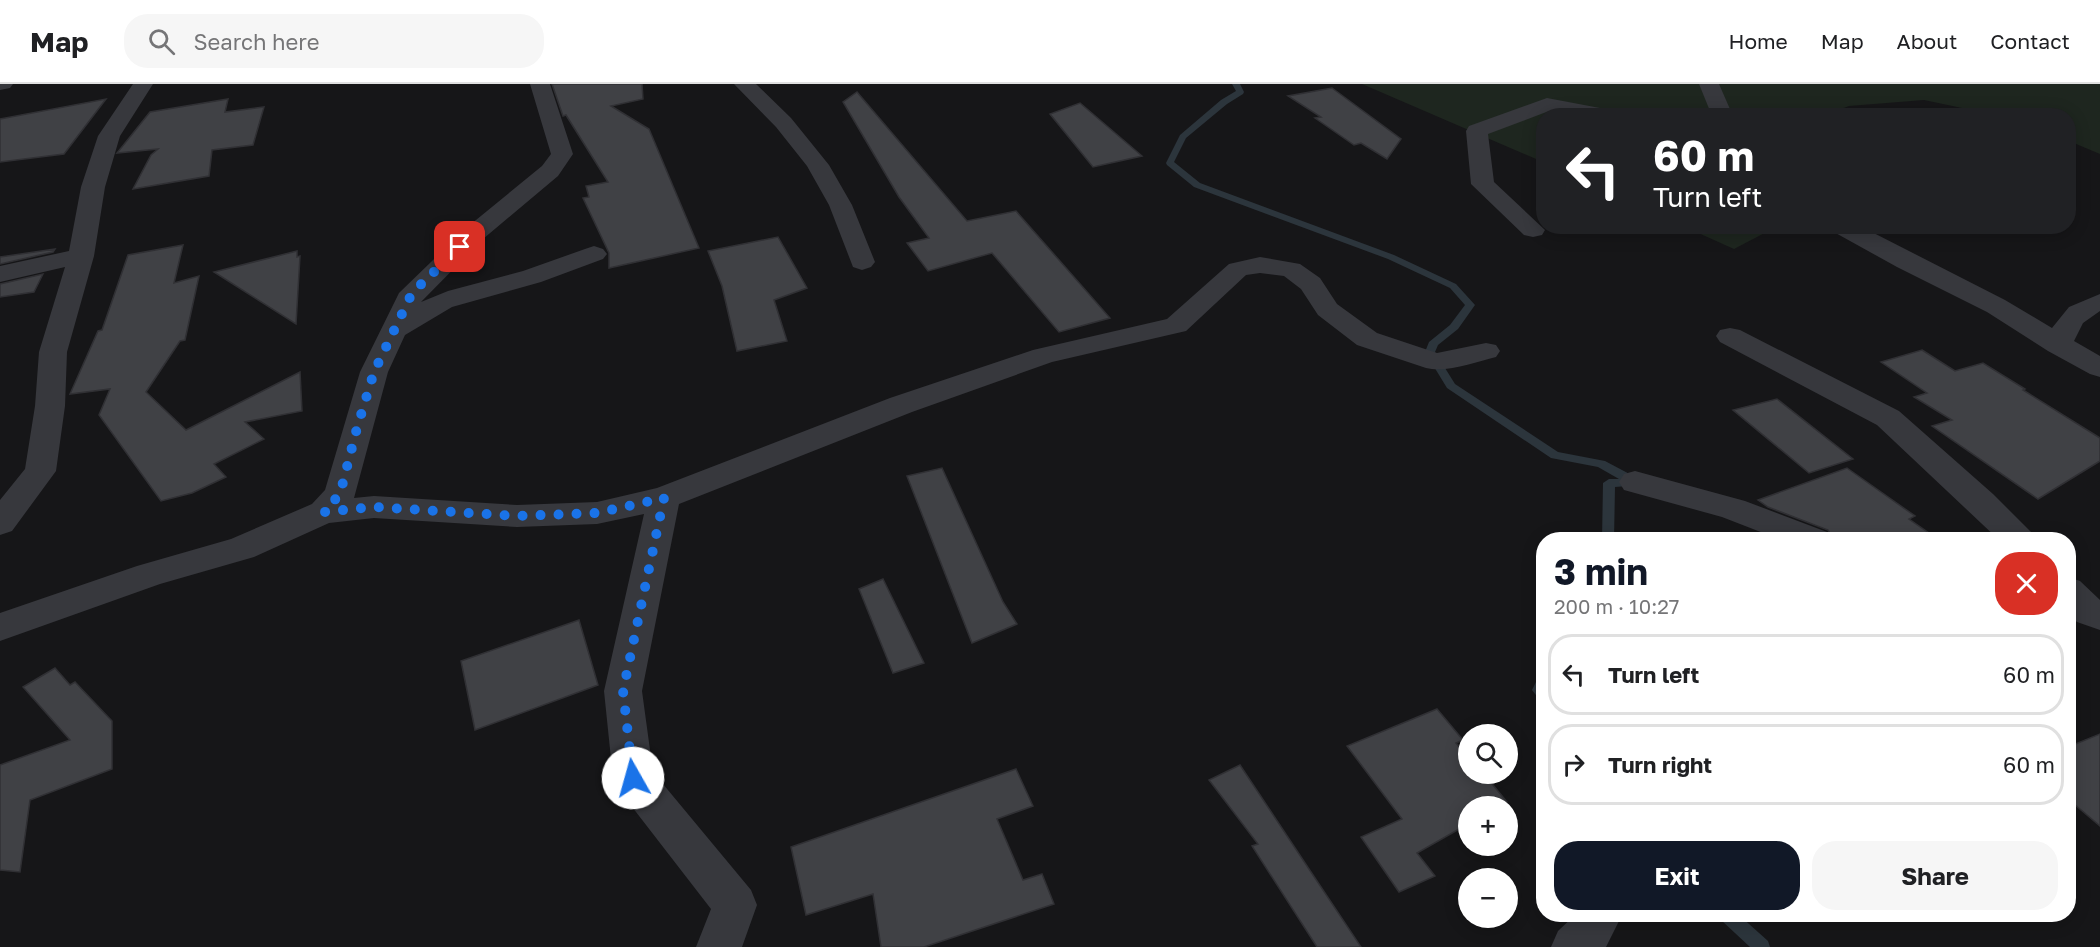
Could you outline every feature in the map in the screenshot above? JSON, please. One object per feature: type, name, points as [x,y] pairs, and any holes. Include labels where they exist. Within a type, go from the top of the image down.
[{"type":"street","points":[[0,523],[40,471],[50,406],[53,352],[81,256],[93,188],[109,136],[143,84]]},
{"type":"street","points":[[324,512],[340,494],[374,372],[412,293],[483,226],[550,171],[562,154],[560,139],[546,109],[540,84]]},
{"type":"street","points":[[744,84],[770,106],[802,141],[838,198],[862,262]]},
{"type":"street","points":[[1559,84],[1592,108]]},
{"type":"street","points":[[1709,84],[1720,108]]},
{"type":"street","points":[[1537,108],[1547,104],[1568,108]]},
{"type":"street","points":[[1533,230],[1484,184],[1477,131],[1536,108]]},
{"type":"street","points":[[1855,234],[1906,262],[1996,306],[2100,368]]},
{"type":"street","points":[[394,332],[435,303],[460,293],[524,279],[594,254]]},
{"type":"street","points":[[0,274],[81,256]]},
{"type":"street","points":[[0,627],[148,575],[242,548],[324,512],[374,507],[517,516],[597,513],[664,498],[901,405],[1043,356],[1176,325],[1238,269],[1260,265],[1291,269],[1311,284],[1327,309],[1367,339],[1436,362],[1486,351]]},
{"type":"street","points":[[2058,345],[2063,332],[2081,308],[2100,302]]},
{"type":"street","points":[[1730,336],[1888,418],[2010,532]]},
{"type":"street","points":[[1635,482],[1734,509],[1794,532]]},
{"type":"street","points":[[664,498],[623,691],[633,778],[735,905],[719,947]]},
{"type":"street","points":[[1574,947],[1589,933],[1596,922]]},
{"type":"shaded area","points":[[1362,84],[2100,84],[2100,154],[2076,144],[2076,108],[1962,108],[1924,100],[1844,108],[1536,108],[1536,159]]},
{"type":"shaded area","points":[[1701,234],[1763,234],[1734,249]]},
{"type":"building","points":[[552,84],[642,84],[643,99],[611,106],[649,129],[699,248],[609,268],[609,253],[583,198],[589,197],[586,186],[608,182],[566,115],[563,116]]},
{"type":"building","points":[[1332,88],[1401,139],[1387,159],[1361,143],[1354,145],[1315,118],[1321,117],[1288,96]]},
{"type":"building","points":[[857,92],[967,221],[1016,211],[1110,318],[1059,332],[992,253],[928,271],[907,243],[929,238],[899,197],[843,102]]},
{"type":"building","points":[[106,99],[64,154],[0,162],[0,119]]},
{"type":"building","points":[[228,99],[225,112],[264,107],[253,145],[212,150],[209,176],[133,189],[151,155],[158,149],[117,153],[150,112]]},
{"type":"building","points":[[1080,103],[1142,156],[1093,167],[1050,114]]},
{"type":"building","points":[[778,237],[807,288],[774,300],[787,341],[737,351],[722,286],[708,251]]},
{"type":"building","points":[[183,245],[174,283],[199,276],[185,340],[180,341],[146,392],[186,430],[300,372],[302,411],[245,422],[264,439],[214,464],[226,477],[192,493],[161,501],[99,415],[110,389],[70,394],[98,331],[102,330],[128,255]]},
{"type":"building","points":[[55,249],[53,252],[0,264],[0,257]]},
{"type":"building","points":[[297,251],[297,257],[300,256],[296,324],[214,272]]},
{"type":"building","points":[[43,274],[34,292],[0,297],[0,284]]},
{"type":"building","points":[[1922,350],[1955,371],[1983,363],[2025,389],[2023,390],[2100,438],[2100,461],[2038,499],[1932,426],[1952,420],[1914,397],[1927,393],[1881,362]]},
{"type":"building","points":[[1777,399],[1853,459],[1809,473],[1733,410]]},
{"type":"building","points":[[942,468],[1003,602],[1017,624],[972,643],[907,476]]},
{"type":"building","points":[[1847,468],[1915,516],[1909,519],[1928,532],[1829,532],[1768,507],[1758,500]]},
{"type":"building","points":[[883,579],[924,663],[893,673],[859,589]]},
{"type":"building","points":[[579,620],[598,685],[475,730],[461,661]]},
{"type":"building","points":[[55,668],[70,685],[75,682],[112,721],[112,769],[30,800],[20,872],[0,870],[0,765],[70,740],[23,687]]},
{"type":"building","points":[[1437,709],[1458,734],[1456,743],[1458,745],[1458,784],[1492,784],[1502,796],[1458,796],[1458,830],[1417,853],[1435,876],[1399,892],[1361,837],[1402,819],[1347,746]]},
{"type":"building","points":[[2100,734],[2100,826],[2076,806],[2076,744]]},
{"type":"building","points":[[1240,765],[1361,947],[1317,947],[1252,846],[1258,844],[1209,780]]},
{"type":"building","points":[[1016,769],[1033,806],[997,819],[1023,880],[1042,874],[1054,904],[924,947],[881,947],[873,894],[806,915],[791,847]]},
{"type":"waterway","points":[[1236,84],[1240,92],[1224,102],[1183,137],[1170,163],[1197,185],[1391,257],[1453,286],[1470,305],[1454,327],[1433,344],[1430,352],[1451,386],[1555,455],[1601,464],[1635,482],[1609,483],[1608,532]]},
{"type":"waterway","points":[[1735,922],[1762,947]]},
{"type":"route","points":[[460,247],[412,293],[374,372],[340,494],[324,512],[374,507],[517,516],[597,513],[664,498],[623,691],[633,778]]}]
